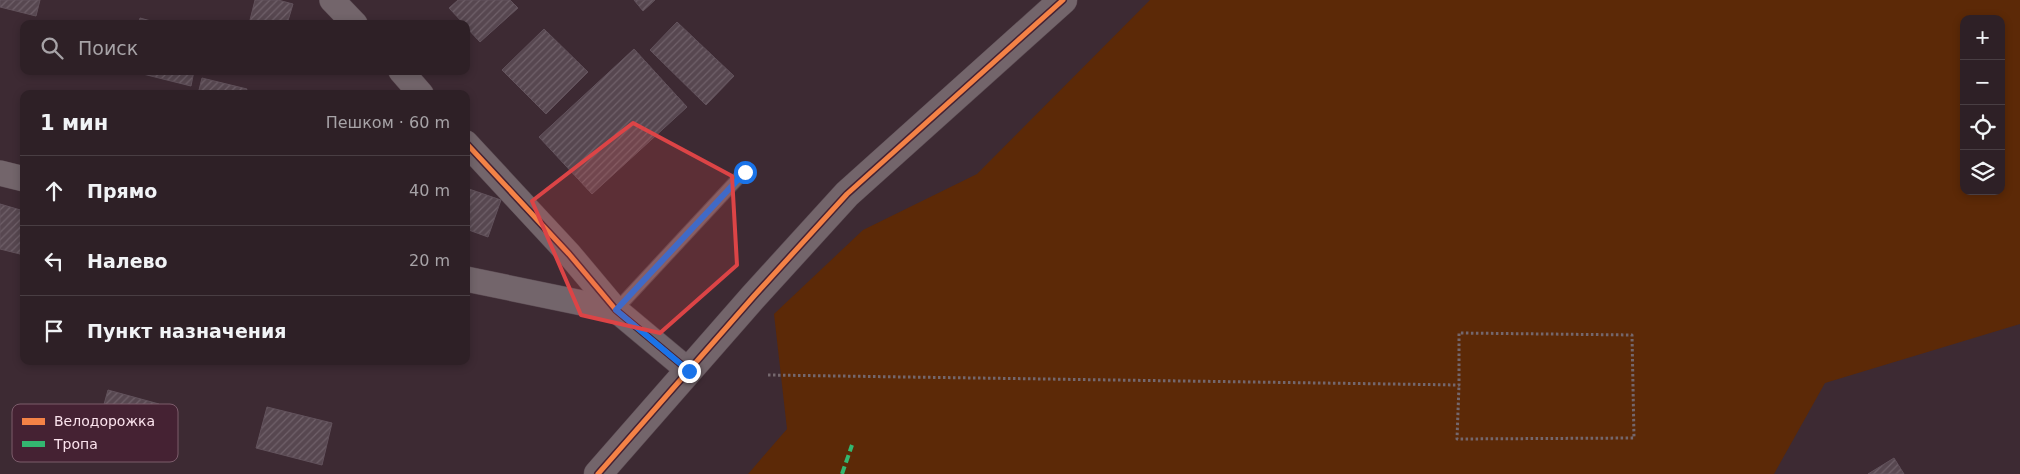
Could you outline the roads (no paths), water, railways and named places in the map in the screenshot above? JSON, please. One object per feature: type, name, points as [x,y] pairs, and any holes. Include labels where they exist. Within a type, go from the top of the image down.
[{"type":"street","points":[[332,0],[352,20]]},
{"type":"street","points":[[598,474],[847,194],[1063,0]]},
{"type":"street","points":[[404,75],[418,90]]},
{"type":"street","points":[[470,147],[569,254],[616,310],[689,371]]},
{"type":"street","points":[[0,173],[20,178]]},
{"type":"street","points":[[470,280],[616,310]]},
{"type":"lane","points":[[616,310],[745,172]]}]
